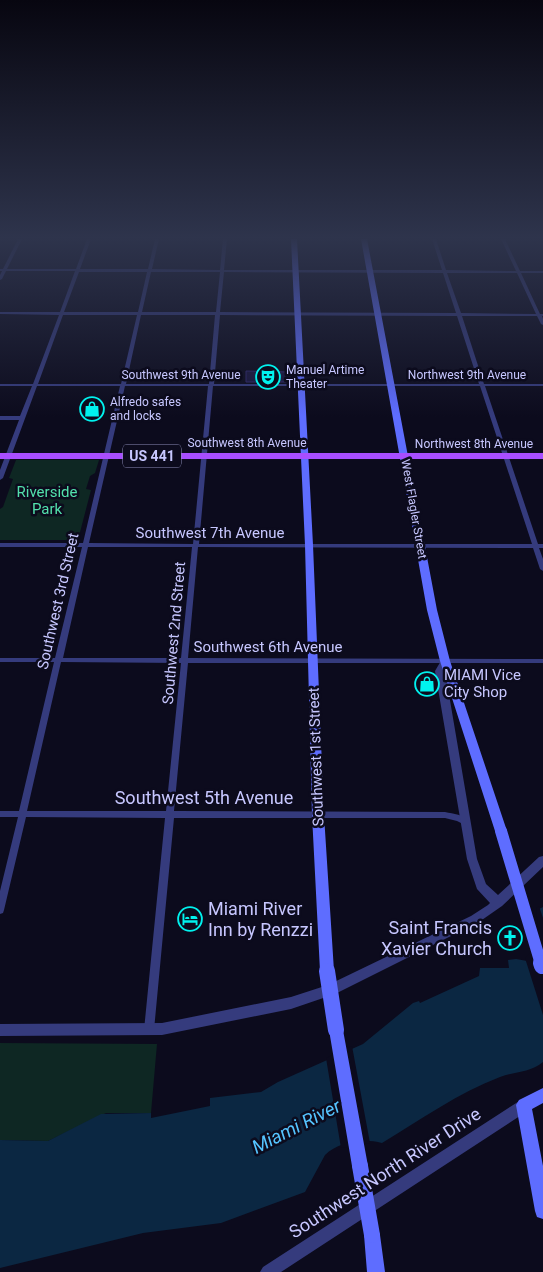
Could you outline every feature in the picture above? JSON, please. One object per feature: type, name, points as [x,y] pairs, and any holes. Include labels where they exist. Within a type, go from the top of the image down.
[{"type":"main road","name":"Southwest 1st Street","points":[[297,298],[309,545],[318,814],[326,971],[372,1235],[376,1272]]},
{"type":"main road","name":"West Flagler Street","points":[[375,298],[432,610],[445,661],[502,832],[543,970]]},
{"type":"main road","name":"Southwest 8th Avenue","points":[[4,456],[404,456]]},
{"type":"main road","name":"Northwest 8th Avenue","points":[[404,456],[543,456]]},
{"type":"main road","points":[[543,1095],[524,1105],[543,1212]]},
{"type":"street","points":[[0,478],[4,456],[22,418],[67,298]]},
{"type":"street","name":"Southwest 3rd Street","points":[[0,910],[144,298]]},
{"type":"street","name":"Southwest 2nd Street","points":[[149,1030],[219,298]]},
{"type":"street","points":[[454,298],[506,456],[539,546],[543,569]]},
{"type":"street","points":[[532,298],[541,315],[543,324]]},
{"type":"street","points":[[0,313],[541,315]]},
{"type":"street","name":"Southwest 9th Avenue","points":[[0,385],[391,385]]},
{"type":"street","name":"Northwest 9th Avenue","points":[[391,385],[543,385]]},
{"type":"street","points":[[0,418],[22,418]]},
{"type":"street","name":"Southwest 7th Avenue","points":[[0,545],[539,546]]},
{"type":"street","name":"Southwest 6th Avenue","points":[[0,660],[543,661]]},
{"type":"street","name":"West Flagler Street","points":[[445,661],[440,671],[477,878],[488,894],[498,902]]},
{"type":"street","name":"Southwest 5th Avenue","points":[[0,814],[445,816],[459,818],[466,822]]},
{"type":"street","points":[[0,1030],[149,1030],[184,1026],[314,997],[475,919],[498,902],[543,860]]},
{"type":"street","name":"Southwest North River Drive","points":[[268,1272],[524,1105]]},
{"type":"green space","name":"Riverside Park","points":[[16,460],[99,460],[95,473],[90,476],[86,489],[91,490],[78,540],[0,540],[0,509],[3,507],[13,479],[9,478]]},
{"type":"green space","points":[[0,1043],[157,1044],[151,1113],[106,1113],[48,1141],[0,1140]]},
{"type":"water","name":"Miami River","points":[[543,907],[543,1062],[538,1066],[484,1083],[439,1107],[382,1143],[352,1142],[331,1150],[325,1155],[305,1192],[221,1223],[143,1233],[0,1268],[0,1140],[48,1141],[101,1114],[151,1113],[151,1118],[210,1106],[210,1098],[261,1092],[278,1082],[363,1044],[413,1003],[419,1001],[420,1003],[479,976],[480,968],[509,968],[508,960],[527,961],[538,943],[539,909]]},
{"type":"pier","points":[[539,906],[543,918],[543,1015],[525,958],[533,950],[538,927],[536,908]]},
{"type":"pier","points":[[352,1046],[370,1143],[341,1148],[326,1058]]},
{"type":"building","name":"Manuel Artime Theater","points":[[246,371],[288,372],[290,373],[290,380],[288,382],[246,382]]},
{"type":"building","name":"Miami River Inn by Renzzi","points":[[183,914],[198,914],[197,925],[182,925]]},
{"type":"place","name":"Manuel Artime Theater","points":[[268,377]]},
{"type":"place","name":"Alfredo safes and locks","points":[[92,409]]},
{"type":"place","name":"MIAMI Vice City Shop","points":[[427,684]]},
{"type":"place","name":"Miami River Inn by Renzzi","points":[[190,919]]},
{"type":"place","name":"Saint Francis Xavier Church","points":[[510,938]]}]
